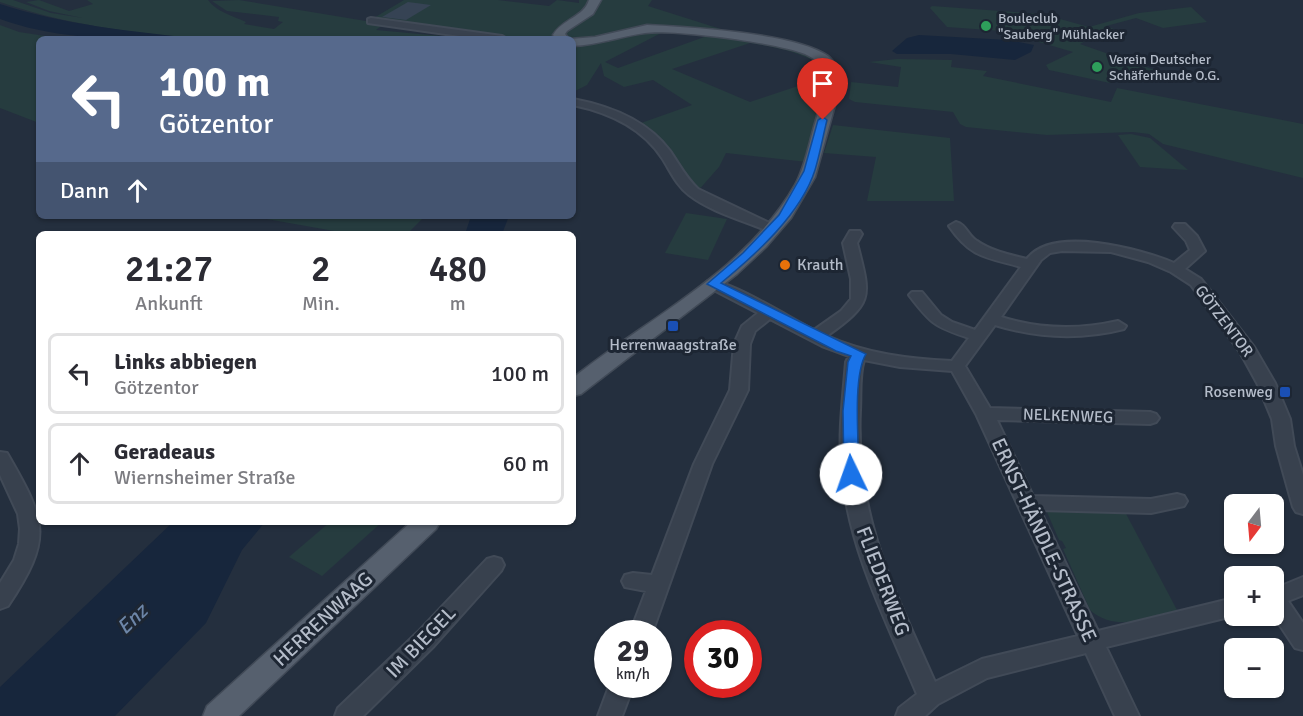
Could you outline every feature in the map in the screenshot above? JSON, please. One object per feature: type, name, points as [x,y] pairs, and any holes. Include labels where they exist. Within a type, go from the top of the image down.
[{"type":"main road","points":[[560,36],[561,30],[591,10],[595,0]]},
{"type":"main road","points":[[576,42],[595,41],[647,29],[696,31],[783,44],[808,51],[825,60],[835,75],[810,171],[784,216],[747,255],[713,284],[576,386]]},
{"type":"main road","name":"HERRENWAAG","points":[[218,716],[424,525]]},
{"type":"street","points":[[371,21],[480,36]]},
{"type":"street","points":[[576,103],[606,110],[632,124],[663,149],[672,168],[694,192],[773,228]]},
{"type":"street","points":[[956,226],[969,243],[983,251],[1030,265]]},
{"type":"street","points":[[1176,268],[1198,251],[1192,239],[1180,227]]},
{"type":"street","points":[[817,336],[852,310],[860,299],[861,290],[850,243],[855,234]]},
{"type":"street","name":"GÖTZENTOR","points":[[957,366],[1036,257],[1046,250],[1062,247],[1112,248],[1176,268],[1196,282],[1248,351],[1266,383],[1281,418],[1285,446],[1303,507]]},
{"type":"street","points":[[713,284],[817,336],[859,354],[926,365],[957,366]]},
{"type":"street","points":[[917,295],[928,306],[931,315],[940,322],[979,336]]},
{"type":"street","points":[[645,620],[703,464],[740,390],[742,344],[748,329],[770,311]]},
{"type":"street","points":[[992,319],[1028,330],[1103,330],[1118,326]]},
{"type":"street","name":"FLIEDERWEG","points":[[859,354],[854,362],[849,440],[851,474],[860,520],[889,606],[930,697]]},
{"type":"street","name":"ERNST-HÄNDLE-STRASSE","points":[[957,366],[985,414],[1127,716]]},
{"type":"street","name":"NELKENWEG","points":[[985,414],[1150,418]]},
{"type":"street","points":[[0,458],[27,506],[31,533],[27,557],[0,600]]},
{"type":"street","points":[[1027,503],[1151,506],[1177,501]]},
{"type":"street","name":"IM BIEGEL","points":[[347,716],[426,639],[494,565]]},
{"type":"street","points":[[633,581],[658,584]]},
{"type":"street","points":[[1284,594],[1303,586]]},
{"type":"street","points":[[908,716],[930,697],[982,669],[1224,610]]},
{"type":"street","points":[[1284,612],[1303,640]]},
{"type":"street","points":[[610,716],[617,698]]},
{"type":"green space","points":[[0,0],[13,0],[51,13],[83,18],[49,11],[26,2],[39,0],[69,11],[93,4],[87,0],[208,0],[221,11],[246,22],[244,24],[274,29],[283,22],[278,21],[279,17],[227,11],[212,1],[239,0],[384,24],[376,30],[441,36],[174,36],[115,29],[56,18],[0,2]]},
{"type":"green space","points":[[404,0],[498,0],[549,6],[557,0],[579,3],[579,0],[592,0],[591,6],[557,30],[555,36],[487,36],[372,19]]},
{"type":"green space","points":[[598,0],[652,0],[648,6],[749,38],[681,28],[598,39],[576,39],[576,36],[566,36],[565,32]]},
{"type":"green space","points":[[932,6],[1042,14],[1089,27],[1139,13],[1191,7],[1207,22],[1163,28],[1136,18],[1106,26],[1126,34],[1087,40],[1080,44],[1163,73],[1110,83],[1049,70],[1046,65],[1073,52],[1002,31],[947,27],[930,8]]},
{"type":"green space","points":[[0,25],[19,32],[45,36],[36,36],[36,122],[0,108]]},
{"type":"green space","points":[[673,30],[761,40],[801,49],[814,55],[827,65],[831,81],[807,162],[726,153],[719,167],[697,192],[657,136],[641,123],[692,105],[653,80],[624,87],[604,76],[601,63],[587,85],[576,90],[576,45],[637,32]],"holes":[[[665,31],[707,36],[618,68],[605,62]],[[750,43],[769,46],[813,60],[822,65],[825,77],[750,102],[672,69]]]},
{"type":"green space","points":[[897,59],[952,60],[951,67],[987,71],[983,76],[1111,102],[1117,88],[1303,124],[1303,178],[1163,144],[1149,134],[1133,132],[1047,135],[966,127],[960,124],[953,112],[855,102],[849,99],[851,82],[898,87],[901,67],[869,62]]},
{"type":"green space","points":[[833,125],[950,138],[954,201],[867,201],[876,157],[824,153]]},
{"type":"green space","points":[[1131,134],[1150,138],[1188,170],[1140,167],[1118,135]]},
{"type":"green space","points":[[686,213],[727,219],[708,260],[665,253]]},
{"type":"green space","points":[[267,219],[422,219],[410,231],[334,231]]},
{"type":"green space","points":[[1051,508],[1124,510],[1177,610],[1143,620],[1121,622],[1110,621],[1090,610],[1063,549],[1066,548],[1059,540],[1047,512]]},
{"type":"green space","points":[[326,525],[379,525],[322,576],[289,557]]},
{"type":"water","points":[[0,4],[73,22],[173,36],[81,36],[48,32],[0,19]]},
{"type":"water","points":[[919,35],[1008,40],[1034,45],[1031,52],[1015,60],[951,54],[897,54],[892,51],[907,38]]},
{"type":"water","points":[[470,219],[508,219],[503,231],[466,231]]},
{"type":"water","name":"Enz","points":[[170,525],[263,525],[242,550],[206,623],[115,716],[0,716],[0,687]]},
{"type":"building","points":[[408,2],[431,5],[406,20],[382,17]]},
{"type":"place","name":"Bouleclub \"Sauberg\" Mühlacker","points":[[986,26]]},
{"type":"place","name":"Verein Deutscher Schäferhunde O.G.","points":[[1097,67]]},
{"type":"place","name":"Krauth","points":[[785,265]]},
{"type":"place","name":"Herrenwaagstraße","points":[[673,326]]},
{"type":"place","name":"Rosenweg","points":[[1285,392]]},
{"type":"route","points":[[823,120],[810,171],[784,216],[747,255],[713,284],[841,348],[859,354],[854,362],[849,440],[851,474]]}]
